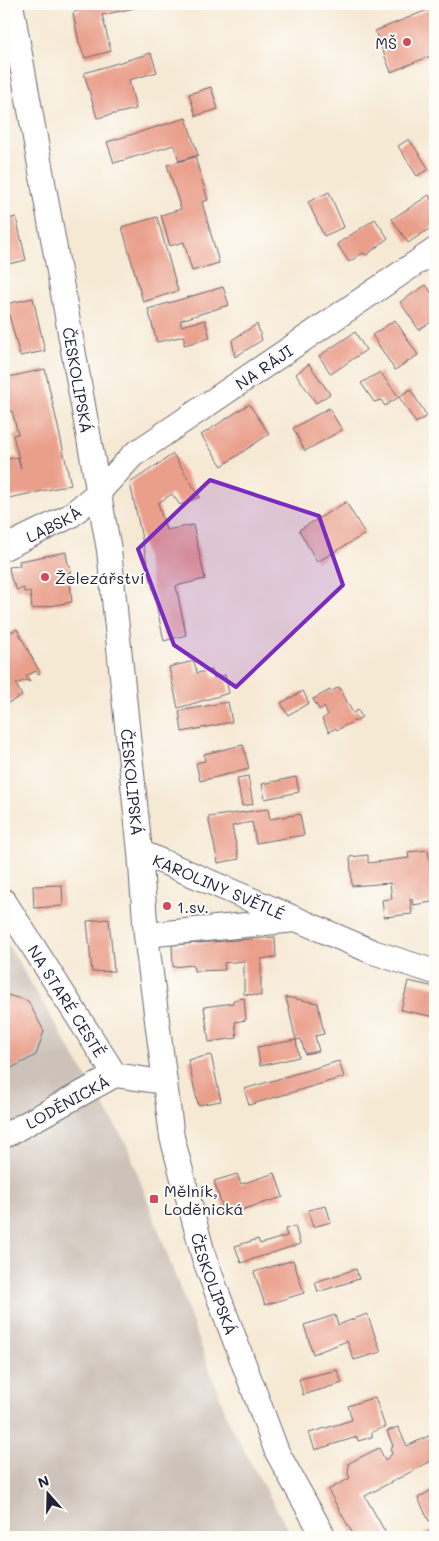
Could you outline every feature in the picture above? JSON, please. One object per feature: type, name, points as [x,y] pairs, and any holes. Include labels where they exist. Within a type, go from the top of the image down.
[{"type":"street","name":"ČESKOLIPSKÁ","points":[[11,4],[109,550],[140,852],[146,935],[172,1137],[204,1258],[277,1452],[324,1537]]},
{"type":"street","name":"NA RÁJI","points":[[99,492],[133,455],[435,250]]},
{"type":"street","name":"LABSKÁ","points":[[4,548],[70,516],[99,492]]},
{"type":"street","name":"KAROLINY SVĚTLÉ","points":[[140,852],[373,952],[435,972]]},
{"type":"street","name":"NA STARÉ CESTĚ","points":[[4,901],[115,1075]]},
{"type":"street","name":"KAROLINY SVĚTLÉ","points":[[146,935],[297,920]]},
{"type":"street","name":"LODĚNICKÁ","points":[[4,1136],[115,1075],[164,1082]]},
{"type":"highlighted area","points":[[210,480],[319,516],[343,585],[236,687],[174,645],[138,549]]},
{"type":"shaded area","points":[[4,938],[127,1145],[231,1427],[292,1537],[4,1537]]},
{"type":"building","points":[[78,4],[143,4],[144,6],[102,15],[111,51],[85,58],[79,43],[73,13],[79,10]]},
{"type":"building","name":"MŠ","points":[[435,7],[435,54],[391,72],[375,31]]},
{"type":"building","points":[[151,53],[157,72],[129,80],[136,109],[97,118],[84,73]]},
{"type":"building","points":[[211,87],[218,109],[196,116],[189,94]]},
{"type":"building","points":[[186,118],[198,155],[179,161],[174,145],[114,163],[107,142]]},
{"type":"building","points":[[409,139],[429,169],[417,176],[398,146]]},
{"type":"building","points":[[195,157],[208,200],[202,202],[219,263],[192,271],[184,242],[170,246],[161,215],[181,209],[167,165]]},
{"type":"building","points":[[329,192],[344,227],[324,236],[308,202]]},
{"type":"building","points":[[429,195],[435,205],[435,225],[408,243],[392,219]]},
{"type":"building","points":[[16,217],[26,260],[4,265],[4,220]]},
{"type":"building","points":[[157,217],[178,291],[143,302],[122,227]]},
{"type":"building","points":[[375,219],[388,238],[367,255],[363,253],[349,262],[337,244]]},
{"type":"building","points":[[426,285],[435,297],[435,319],[419,330],[400,302]]},
{"type":"building","points":[[223,287],[229,305],[181,320],[181,326],[205,320],[210,338],[184,345],[184,336],[157,342],[148,309]]},
{"type":"building","points":[[33,298],[45,351],[20,356],[6,304]]},
{"type":"building","points":[[395,320],[418,355],[395,370],[372,335]]},
{"type":"building","points":[[257,324],[262,340],[235,357],[232,340]]},
{"type":"building","points":[[355,332],[366,350],[331,374],[319,356]]},
{"type":"building","points":[[309,364],[330,394],[316,403],[296,374]]},
{"type":"building","points":[[45,369],[71,485],[4,499],[4,460],[17,457],[21,468],[13,435],[18,434],[12,411],[4,413],[4,378]]},
{"type":"building","points":[[380,372],[399,397],[385,406],[381,400],[374,402],[361,383]]},
{"type":"building","points":[[410,389],[427,416],[416,423],[399,397]]},
{"type":"building","points":[[249,404],[269,434],[222,466],[201,435]]},
{"type":"building","points":[[329,408],[342,430],[305,451],[293,428]]},
{"type":"building","points":[[173,454],[200,497],[180,505],[172,494],[158,503],[166,530],[193,525],[205,579],[176,586],[186,635],[164,641],[130,483]]},
{"type":"building","points":[[346,502],[365,534],[317,562],[299,530]]},
{"type":"building","points":[[66,552],[71,572],[69,572],[72,602],[32,609],[30,592],[24,592],[24,588],[17,590],[11,579],[9,567],[20,566],[19,561]]},
{"type":"building","points":[[17,629],[40,673],[38,674],[36,671],[26,676],[30,682],[26,680],[16,684],[22,696],[4,705],[4,630],[6,634]]},
{"type":"building","points":[[194,661],[197,673],[212,670],[214,678],[225,675],[229,693],[178,708],[169,667]]},
{"type":"building","points":[[339,687],[353,713],[358,710],[362,717],[329,732],[322,719],[328,715],[324,707],[319,710],[313,699]]},
{"type":"building","points":[[303,691],[309,703],[288,715],[281,703]]},
{"type":"building","points":[[228,702],[232,722],[182,732],[179,711]]},
{"type":"building","points":[[243,745],[249,769],[200,781],[196,763],[205,761],[204,754]]},
{"type":"building","points":[[248,776],[253,804],[242,806],[237,778]]},
{"type":"building","points":[[296,777],[299,792],[265,799],[262,784]]},
{"type":"building","points":[[268,809],[270,819],[300,814],[304,835],[256,843],[252,822],[232,826],[239,859],[218,863],[208,817]]},
{"type":"building","points":[[428,850],[430,865],[435,864],[435,897],[432,898],[432,902],[413,905],[412,899],[410,899],[412,914],[384,917],[382,900],[392,899],[390,883],[352,886],[350,857],[368,855],[368,863],[409,858],[408,852]]},
{"type":"building","points":[[62,885],[63,906],[34,908],[33,886]]},
{"type":"building","points":[[109,919],[114,971],[92,972],[87,921]]},
{"type":"building","points":[[275,937],[276,957],[261,959],[261,996],[244,994],[244,961],[224,963],[225,970],[194,971],[193,965],[173,967],[172,945]]},
{"type":"building","points":[[408,981],[435,987],[435,1017],[401,1010]]},
{"type":"building","points":[[4,994],[28,1001],[44,1031],[36,1055],[4,1072]]},
{"type":"building","points":[[286,997],[318,1003],[324,1034],[315,1036],[319,1051],[305,1054],[301,1039],[296,1040]]},
{"type":"building","points":[[244,998],[246,1020],[235,1022],[237,1038],[209,1042],[204,1007],[233,1003],[233,1000]]},
{"type":"building","points":[[296,1040],[299,1057],[260,1066],[257,1047]]},
{"type":"building","points":[[211,1055],[221,1101],[198,1105],[188,1060]]},
{"type":"building","points":[[339,1061],[344,1077],[249,1105],[244,1089]]},
{"type":"building","points":[[275,1173],[283,1197],[225,1215],[214,1181],[237,1174],[241,1184]]},
{"type":"building","points":[[326,1206],[331,1222],[313,1227],[308,1210]]},
{"type":"building","points":[[295,1226],[300,1244],[241,1263],[235,1246],[258,1239],[260,1244],[287,1236],[285,1229]]},
{"type":"building","points":[[293,1260],[304,1293],[265,1305],[254,1272]]},
{"type":"building","points":[[356,1269],[359,1279],[318,1292],[315,1282]]},
{"type":"building","points":[[367,1314],[381,1352],[354,1360],[347,1341],[313,1354],[304,1325],[335,1315],[338,1325]]},
{"type":"building","points":[[337,1370],[342,1383],[303,1395],[299,1379]]},
{"type":"building","points":[[375,1397],[385,1427],[372,1432],[372,1437],[358,1441],[357,1437],[315,1450],[309,1433],[352,1420],[348,1406]]},
{"type":"building","points":[[398,1427],[407,1446],[435,1433],[435,1459],[365,1496],[388,1537],[352,1537],[354,1536],[328,1490],[350,1478],[348,1474],[349,1463],[379,1448],[385,1460],[392,1454],[390,1448],[393,1446],[387,1431]]},
{"type":"building","points":[[435,1488],[435,1517],[429,1521],[418,1498]]},
{"type":"building","points":[[435,1529],[435,1537],[418,1537]]},
{"type":"place","name":"MŠ","points":[[407,42]]},
{"type":"place","name":"Železářství","points":[[45,577]]},
{"type":"place","name":"1.sv.","points":[[167,906]]},
{"type":"place","name":"Mělník, Loděnická","points":[[154,1199]]}]
